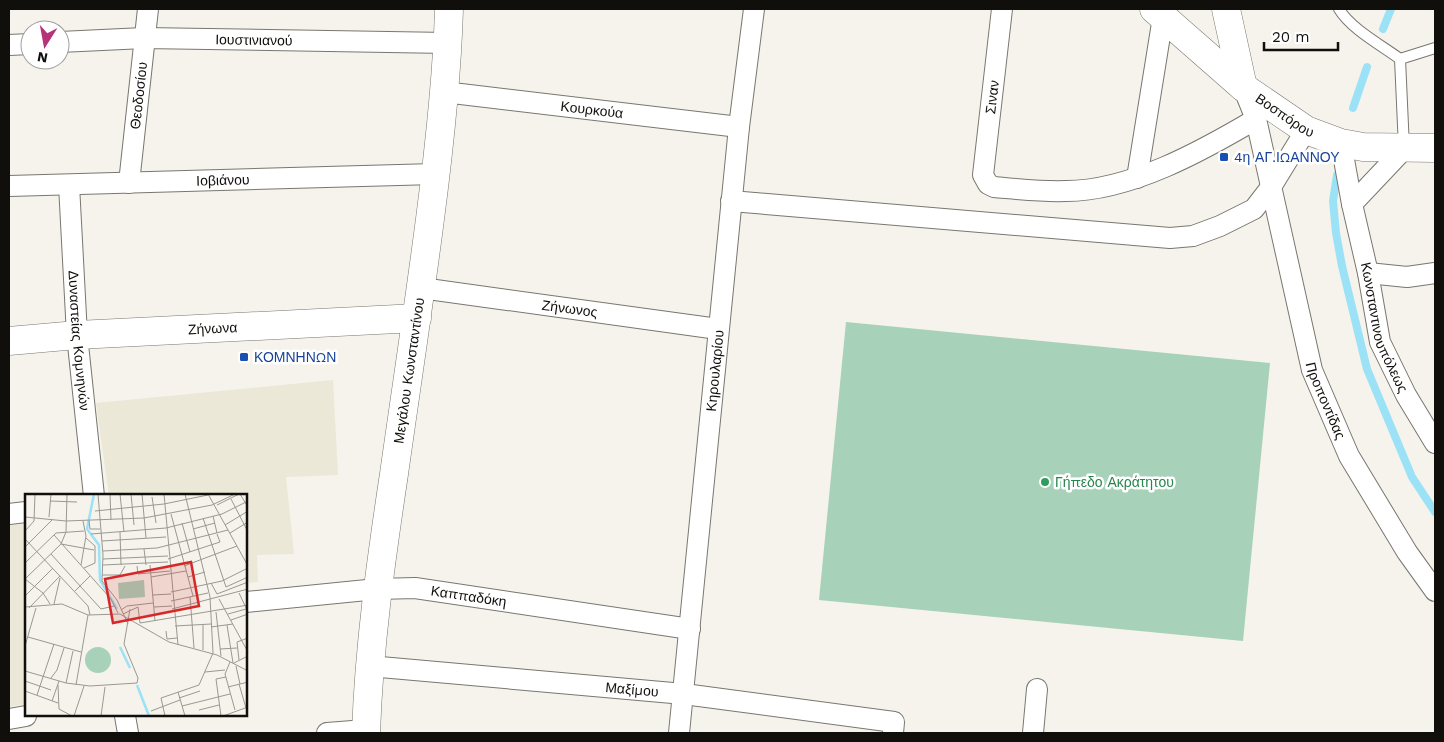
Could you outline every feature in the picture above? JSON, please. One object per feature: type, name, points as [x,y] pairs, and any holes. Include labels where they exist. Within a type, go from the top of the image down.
[{"type":"street","name":"Θεοδοσίου","points":[[129,182],[148,9]]},
{"type":"street","name":"Μεγάλου Κωνσταντίνου","points":[[366,732],[369,666],[377,589],[436,174],[448,43],[449,9]]},
{"type":"street","name":"Κηρουλαρίου","points":[[679,733],[738,127],[754,9]]},
{"type":"street","name":"Σιναν","points":[[1002,9],[983,175],[988,184],[994,187],[1067,192],[1107,186],[1137,178]]},
{"type":"street","points":[[1226,9],[1243,87]]},
{"type":"street","points":[[1137,178],[1162,12]]},
{"type":"street","name":"Βοσπόρου","points":[[1162,12],[1243,87],[1306,130],[1341,143],[1363,147],[1435,148]]},
{"type":"street","name":"Ιουστινιανού","points":[[70,42],[144,38],[448,43]]},
{"type":"street","name":"Προποντίδας","points":[[1243,87],[1256,119],[1312,370],[1349,456],[1407,552],[1435,591]]},
{"type":"street","name":"Κουρκούα","points":[[444,92],[738,127]]},
{"type":"street","points":[[1137,178],[1192,155],[1256,119]]},
{"type":"street","points":[[731,201],[1170,238],[1193,236],[1254,209],[1271,187],[1306,130]]},
{"type":"street","name":"Κωνσταντινουπόλεως","points":[[1341,143],[1380,342],[1406,395],[1435,443]]},
{"type":"street","points":[[1352,204],[1404,149]]},
{"type":"street","name":"Ιοβιάνου","points":[[9,186],[436,174]]},
{"type":"street","name":"Δυναστείας Κομνηνών","points":[[69,185],[77,335],[94,494]]},
{"type":"street","points":[[1368,273],[1407,276],[1435,273]]},
{"type":"street","name":"Ζήνωνος","points":[[421,288],[718,329]]},
{"type":"street","name":"Ζήνωνα","points":[[9,341],[77,335],[417,318]]},
{"type":"street","points":[[9,514],[25,512]]},
{"type":"street","name":"Καππαδόκη","points":[[248,602],[377,589],[414,588],[690,629]]},
{"type":"street","name":"Μαξίμου","points":[[369,666],[684,694],[894,728]]},
{"type":"street","points":[[1033,733],[1036,689]]},
{"type":"street","points":[[9,718],[25,716]]},
{"type":"street","points":[[124,717],[128,733]]},
{"type":"street","points":[[327,733],[366,732]]},
{"type":"lane","points":[[1339,9],[1344,16],[1400,59],[1404,149]]},
{"type":"lane","points":[[1400,59],[1435,48]]},
{"type":"shaded area","points":[[333,380],[338,475],[286,477],[294,554],[257,555],[258,582],[248,583],[248,494],[109,494],[96,403]]},
{"type":"shaded area","points":[[25,524],[25,704],[9,707],[9,525]]},
{"type":"green space","name":"Γήπεδο Ακράτητου","points":[[846,322],[1270,363],[1243,641],[819,600]]},
{"type":"waterway","points":[[1383,29],[1391,9]]},
{"type":"waterway","points":[[1353,108],[1367,67]]},
{"type":"waterway","points":[[1337,175],[1333,201],[1336,233],[1367,369],[1412,477],[1435,512]]},
{"type":"place","name":"4η ΑΓ.ΙΩΑΝΝΟΥ","points":[[1224,157]]},
{"type":"place","name":"ΚΟΜΝΗΝΩΝ","points":[[244,357]]},
{"type":"place","name":"Γήπεδο Ακράτητου","points":[[1045,482]]}]
